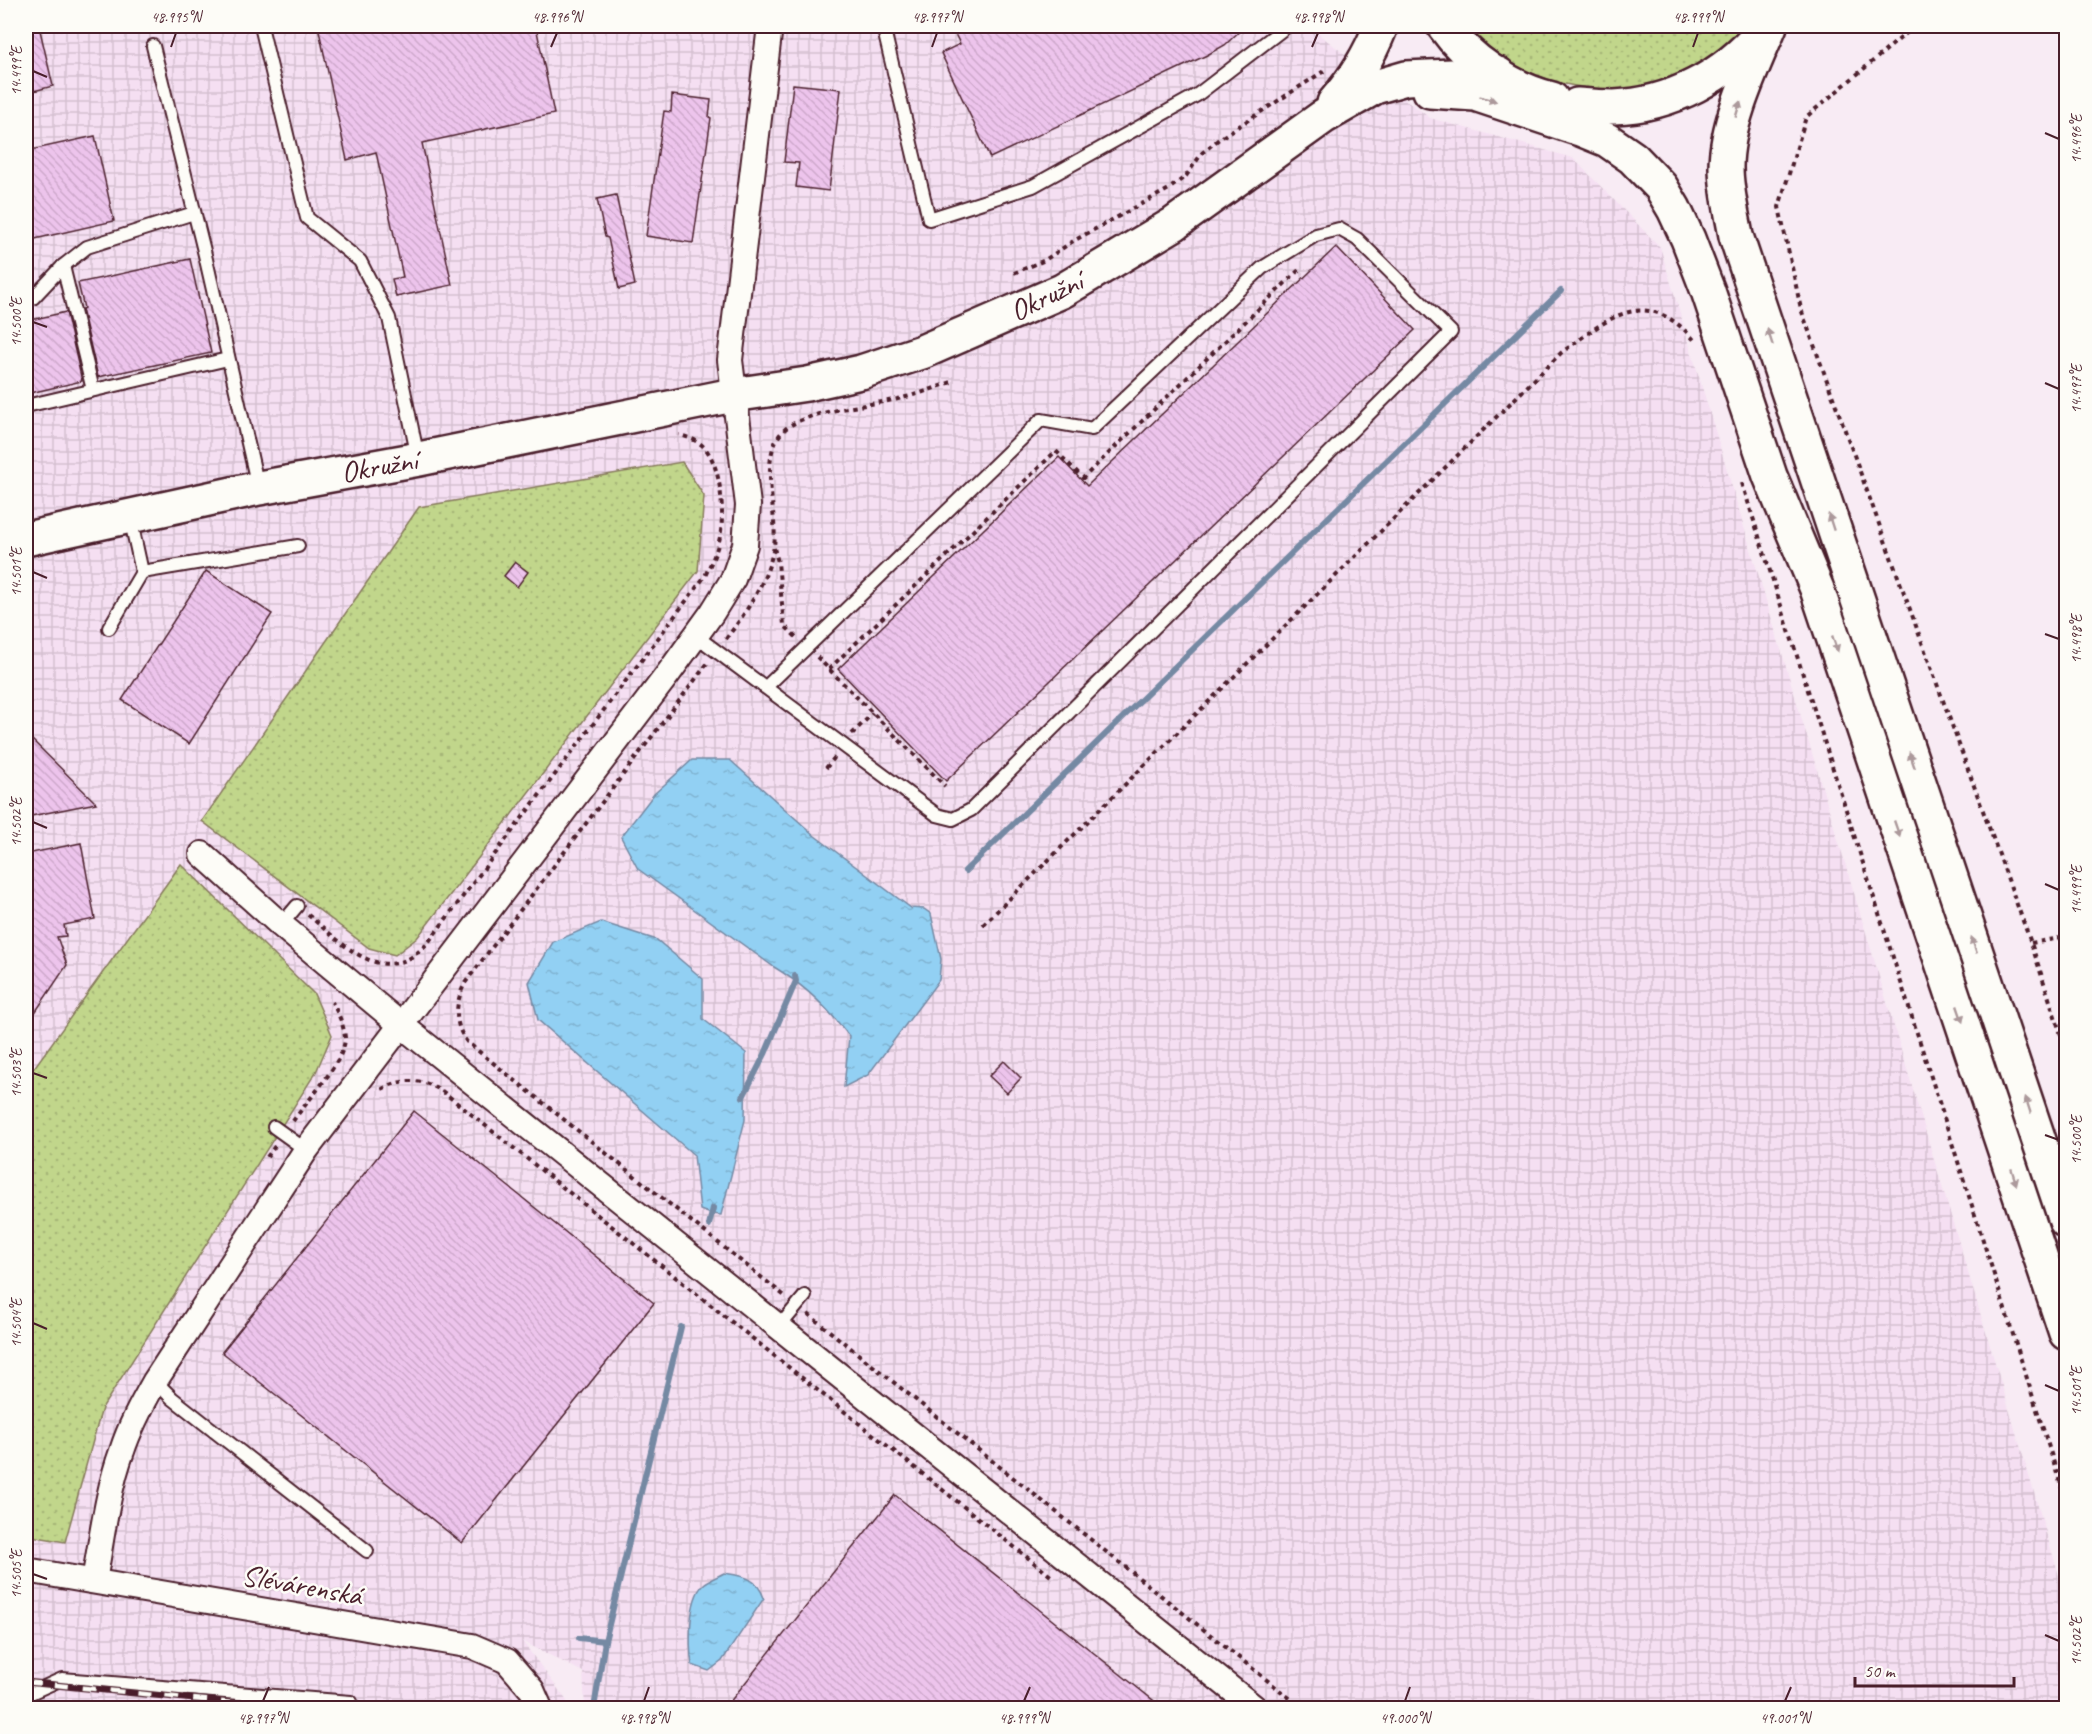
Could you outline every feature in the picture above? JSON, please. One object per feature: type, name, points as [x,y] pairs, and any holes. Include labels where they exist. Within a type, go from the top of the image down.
[{"type":"main road","name":"Okružní","points":[[1323,117],[1355,78],[1370,54],[1381,26]]},
{"type":"main road","points":[[1444,26],[1475,60],[1540,96],[1577,105],[1606,116],[1642,139],[1673,170],[1694,204],[1708,239],[1789,483],[1816,589]]},
{"type":"main road","points":[[1577,105],[1614,107],[1651,102],[1686,90],[1719,72],[1748,49],[1769,26]]},
{"type":"main road","points":[[1769,26],[1738,105],[1730,139],[1726,166],[1736,236],[2067,1221]]},
{"type":"main road","name":"Okružní","points":[[26,539],[259,488],[419,459],[733,394],[807,384],[861,372],[922,352],[1062,291],[1174,224],[1323,117],[1375,87],[1406,78],[1498,74]]},
{"type":"main road","points":[[1254,168],[1377,101],[1430,91],[1475,94],[1580,129],[1607,141],[1633,158],[1661,187],[1688,239],[1708,291],[1770,476],[1816,589],[2067,1333]]},
{"type":"street","points":[[94,1581],[111,1489],[121,1453],[135,1415],[155,1381],[306,1150],[696,636],[733,579],[745,545],[748,505],[730,360],[770,26]]},
{"type":"street","points":[[202,854],[281,925],[400,1024],[1255,1708]]},
{"type":"street","name":"Slévárenská","points":[[26,1570],[472,1646],[507,1661],[532,1690],[540,1708]]},
{"type":"lane","points":[[261,26],[307,218],[360,261],[389,318],[419,459]]},
{"type":"lane","points":[[883,26],[929,219],[1033,186],[1197,95],[1287,26]]},
{"type":"lane","points":[[153,45],[259,488]]},
{"type":"lane","points":[[33,298],[63,266],[87,247],[194,213]]},
{"type":"lane","points":[[696,636],[937,815],[953,819],[971,810],[1451,332],[1357,239],[1339,229],[1316,235],[1262,268],[1092,429],[1041,420],[766,687]]},
{"type":"lane","points":[[63,266],[93,390]]},
{"type":"lane","points":[[26,406],[228,359]]},
{"type":"lane","points":[[109,628],[142,572],[130,516]]},
{"type":"lane","points":[[142,572],[298,546]]},
{"type":"lane","points":[[281,925],[297,906]]},
{"type":"lane","points":[[279,1130],[306,1150]]},
{"type":"lane","points":[[779,1327],[801,1301]]},
{"type":"lane","points":[[155,1381],[172,1398],[367,1551]]},
{"type":"lane","points":[[26,1695],[62,1678],[351,1702]]},
{"type":"path","points":[[1915,26],[1806,117],[1779,207],[1801,309],[2031,943],[2067,1050]]},
{"type":"path","points":[[1014,273],[1045,260],[1075,240],[1169,189],[1186,176],[1202,153],[1218,139],[1329,68]]},
{"type":"path","points":[[829,669],[1056,451],[1083,478],[1302,267]]},
{"type":"path","points":[[983,925],[1561,352],[1606,320],[1631,311],[1654,311],[1682,326],[1698,345]]},
{"type":"path","points":[[954,381],[906,397],[804,419],[788,426],[778,436],[771,451],[769,464],[775,526],[773,548],[765,576],[755,596],[716,652],[465,983],[459,995],[456,1013],[462,1035],[467,1042],[801,1301],[1302,1708]]},
{"type":"path","points":[[297,906],[367,960],[383,964],[398,963],[412,957],[427,944],[705,576],[720,536],[722,512],[717,474],[712,458],[703,446],[690,437],[675,434]]},
{"type":"path","points":[[1741,481],[2067,1501]]},
{"type":"path","points":[[773,548],[778,562],[784,625],[945,786]]},
{"type":"path","points":[[2031,943],[2067,937]]},
{"type":"path","points":[[267,1157],[279,1130],[336,1064],[342,1052],[345,1038],[332,1002]]},
{"type":"path","points":[[376,1095],[390,1085],[405,1080],[418,1080],[442,1091],[1060,1583]]},
{"type":"shaded area","points":[[26,26],[1316,26],[1321,36],[1430,118],[1573,158],[1660,247],[2066,1599],[2066,1708],[585,1708],[583,1672],[522,1641],[567,1701],[567,1708],[26,1708]]},
{"type":"green space","points":[[1469,26],[1749,26],[1714,55],[1685,73],[1648,86],[1620,89],[1563,84],[1536,75],[1510,62],[1488,46]]},
{"type":"green space","points":[[682,462],[704,496],[698,571],[417,938],[395,955],[369,948],[202,821],[419,507]]},
{"type":"green space","points":[[181,864],[314,994],[332,1035],[316,1072],[102,1408],[65,1542],[26,1535],[26,1079]]},
{"type":"water","points":[[692,760],[730,760],[815,836],[911,908],[924,909],[931,914],[941,959],[939,980],[868,1075],[844,1087],[849,1036],[833,1016],[795,981],[638,869],[621,837],[654,794]]},
{"type":"water","points":[[601,922],[657,940],[703,979],[703,1019],[746,1053],[745,1120],[721,1215],[700,1210],[694,1155],[538,1020],[529,982],[553,942]]},
{"type":"water","points":[[724,1573],[749,1579],[761,1591],[764,1598],[722,1661],[709,1671],[692,1665],[690,1635],[692,1612],[698,1592],[703,1585]]},
{"type":"building","points":[[26,26],[39,26],[53,86],[26,93]]},
{"type":"building","points":[[318,26],[536,26],[554,114],[422,143],[452,285],[396,297],[392,279],[403,277],[376,152],[347,160]]},
{"type":"building","points":[[962,26],[1245,26],[1225,45],[1207,55],[990,158],[941,53],[960,44],[953,30]]},
{"type":"building","points":[[793,84],[841,89],[829,191],[796,187],[799,163],[784,162]]},
{"type":"building","points":[[672,95],[711,100],[709,117],[711,118],[693,243],[646,236],[664,111],[671,112]]},
{"type":"building","points":[[95,136],[114,221],[26,241],[26,151]]},
{"type":"building","points":[[616,195],[635,285],[619,289],[597,199]]},
{"type":"building","points":[[1336,247],[1415,330],[946,781],[838,669],[1059,457],[1087,486]]},
{"type":"building","points":[[190,259],[211,353],[98,377],[78,283]]},
{"type":"building","points":[[66,312],[82,381],[26,394],[26,321]]},
{"type":"building","points":[[515,562],[528,572],[517,587],[504,576]]},
{"type":"building","points":[[206,571],[272,614],[189,744],[122,700]]},
{"type":"building","points":[[26,734],[96,803],[26,817]]},
{"type":"building","points":[[81,843],[95,919],[64,925],[66,936],[57,937],[67,965],[26,1026],[26,854]]},
{"type":"building","points":[[1004,1061],[1021,1078],[1007,1093],[989,1076]]},
{"type":"building","points":[[414,1111],[654,1303],[462,1543],[222,1352]]},
{"type":"building","points":[[895,1495],[1163,1708],[725,1708]]},
{"type":"waterway","points":[[965,871],[1561,291]]},
{"type":"waterway","points":[[743,1097],[765,1054],[796,981],[795,976]]},
{"type":"waterway","points":[[709,1225],[713,1208]]},
{"type":"waterway","points":[[594,1708],[605,1641],[681,1327]]},
{"type":"waterway","points":[[579,1638],[605,1641]]},
{"type":"railway","points":[[26,1682],[283,1708]]},
{"type":"railway","points":[[26,1707],[44,1708]]}]
